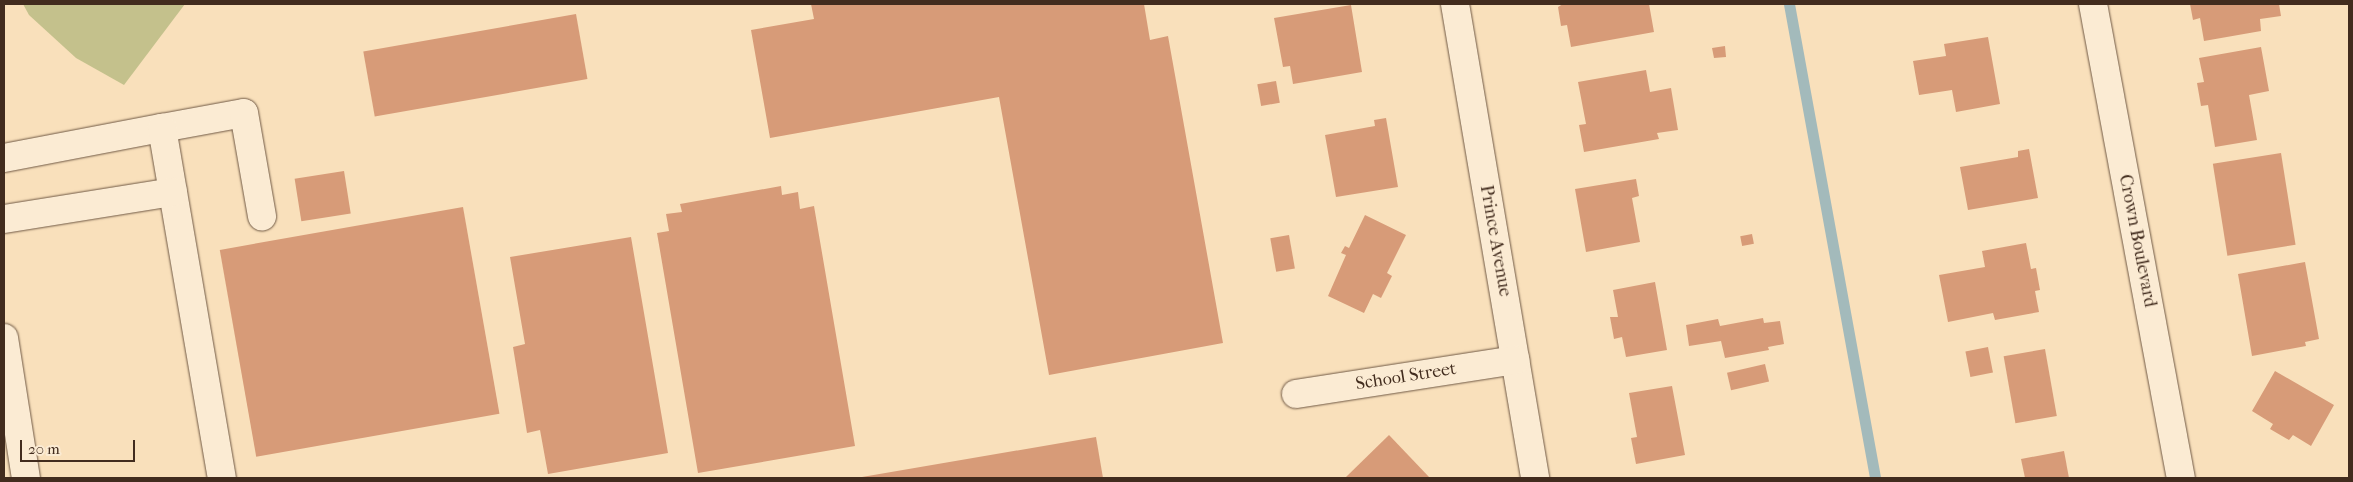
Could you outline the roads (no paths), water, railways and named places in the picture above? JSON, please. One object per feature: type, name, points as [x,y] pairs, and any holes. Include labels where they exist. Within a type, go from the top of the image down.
[{"type":"street","name":"Prince Avenue","points":[[1455,4],[1535,478]]},
{"type":"street","name":"Crown Boulevard","points":[[2093,4],[2181,478]]},
{"type":"street","points":[[4,158],[244,113],[262,216]]},
{"type":"street","points":[[162,128],[222,478]]},
{"type":"street","points":[[4,219],[173,192]]},
{"type":"street","points":[[4,338],[26,478]]},
{"type":"street","name":"School Street","points":[[1296,394],[1515,360]]},
{"type":"waterway","points":[[1789,4],[1875,478]]}]
